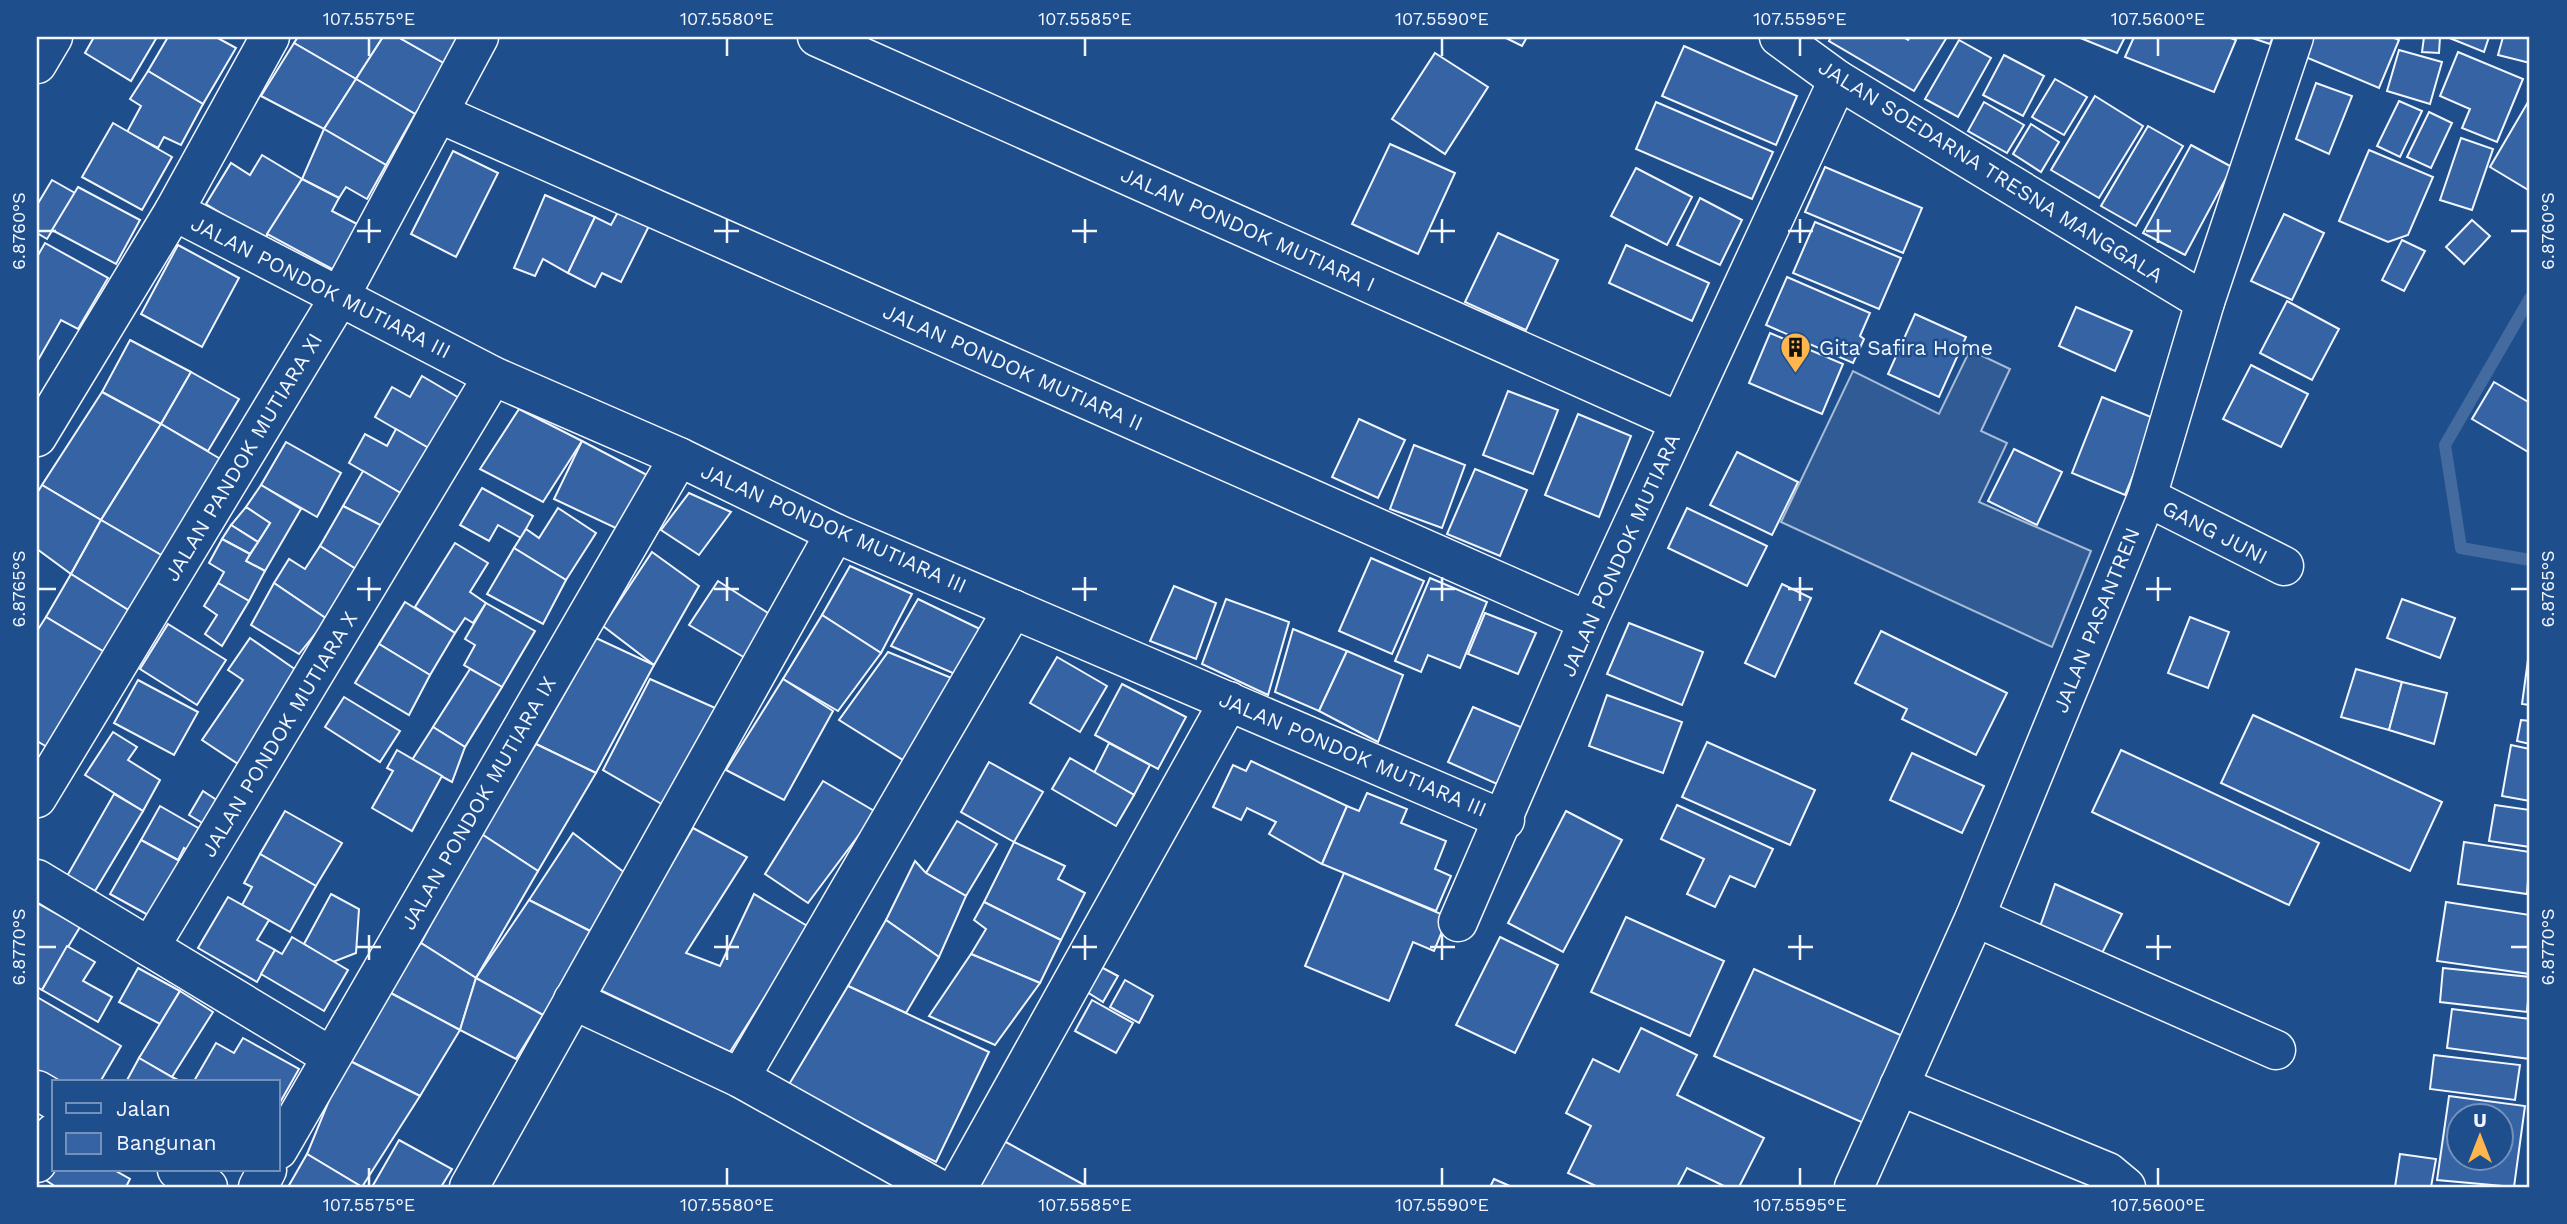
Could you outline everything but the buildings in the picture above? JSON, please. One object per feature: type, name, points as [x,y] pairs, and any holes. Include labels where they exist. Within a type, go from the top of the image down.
[{"type":"street","points":[[37,64],[53,37]]},
{"type":"street","points":[[37,437],[174,211],[270,37]]},
{"type":"street","name":"JALAN PANDOK MUTIARA XI","points":[[37,798],[339,298],[479,37]]},
{"type":"street","name":"JALAN PONDOK MUTIARA I","points":[[817,37],[1680,422]]},
{"type":"street","name":"JALAN SOEDARNA TRESNA MANGGALA","points":[[1779,37],[1838,80],[2206,302]]},
{"type":"street","name":"JALAN PASANTREN","points":[[1854,1187],[1975,916],[2147,497],[2206,302],[2294,37]]},
{"type":"street","name":"JALAN PONDOK MUTIARA","points":[[1458,922],[1505,820],[1588,621],[1838,80]]},
{"type":"street","name":"JALAN PONDOK MUTIARA II","points":[[438,113],[1588,621]]},
{"type":"street","name":"JALAN PONDOK MUTIARA III","points":[[174,211],[493,376],[680,457],[835,533],[1505,820]]},
{"type":"street","name":"JALAN PONDOK MUTIARA X","points":[[150,947],[493,376]]},
{"type":"street","name":"JALAN PONDOK MUTIARA IX","points":[[280,1146],[330,1056],[680,457]]},
{"type":"street","name":"GANG JUNI","points":[[2147,497],[2284,566]]},
{"type":"street","points":[[469,1187],[835,533]]},
{"type":"street","points":[[740,1078],[1013,608]]},
{"type":"street","points":[[958,1187],[1229,701]]},
{"type":"street","points":[[37,879],[330,1056]]},
{"type":"street","points":[[1975,916],[2276,1050]]},
{"type":"street","points":[[573,1000],[740,1078],[935,1187]]},
{"type":"street","points":[[1895,1095],[2092,1187]]},
{"type":"street","points":[[1895,1095],[2108,1172],[2126,1187]]},
{"type":"street","points":[[37,1163],[52,1137]]},
{"type":"street","points":[[181,1172],[208,1187]]},
{"type":"shaded area","points":[[1970,350],[2010,369],[1981,431],[2007,443],[1979,502],[2091,551],[2052,647],[1781,522],[1853,371],[1939,414]]},
{"type":"waterway","points":[[2530,298],[2445,445],[2461,548],[2530,560]]},
{"type":"place","name":"Gita Safira Home","points":[[1796,374]]}]
